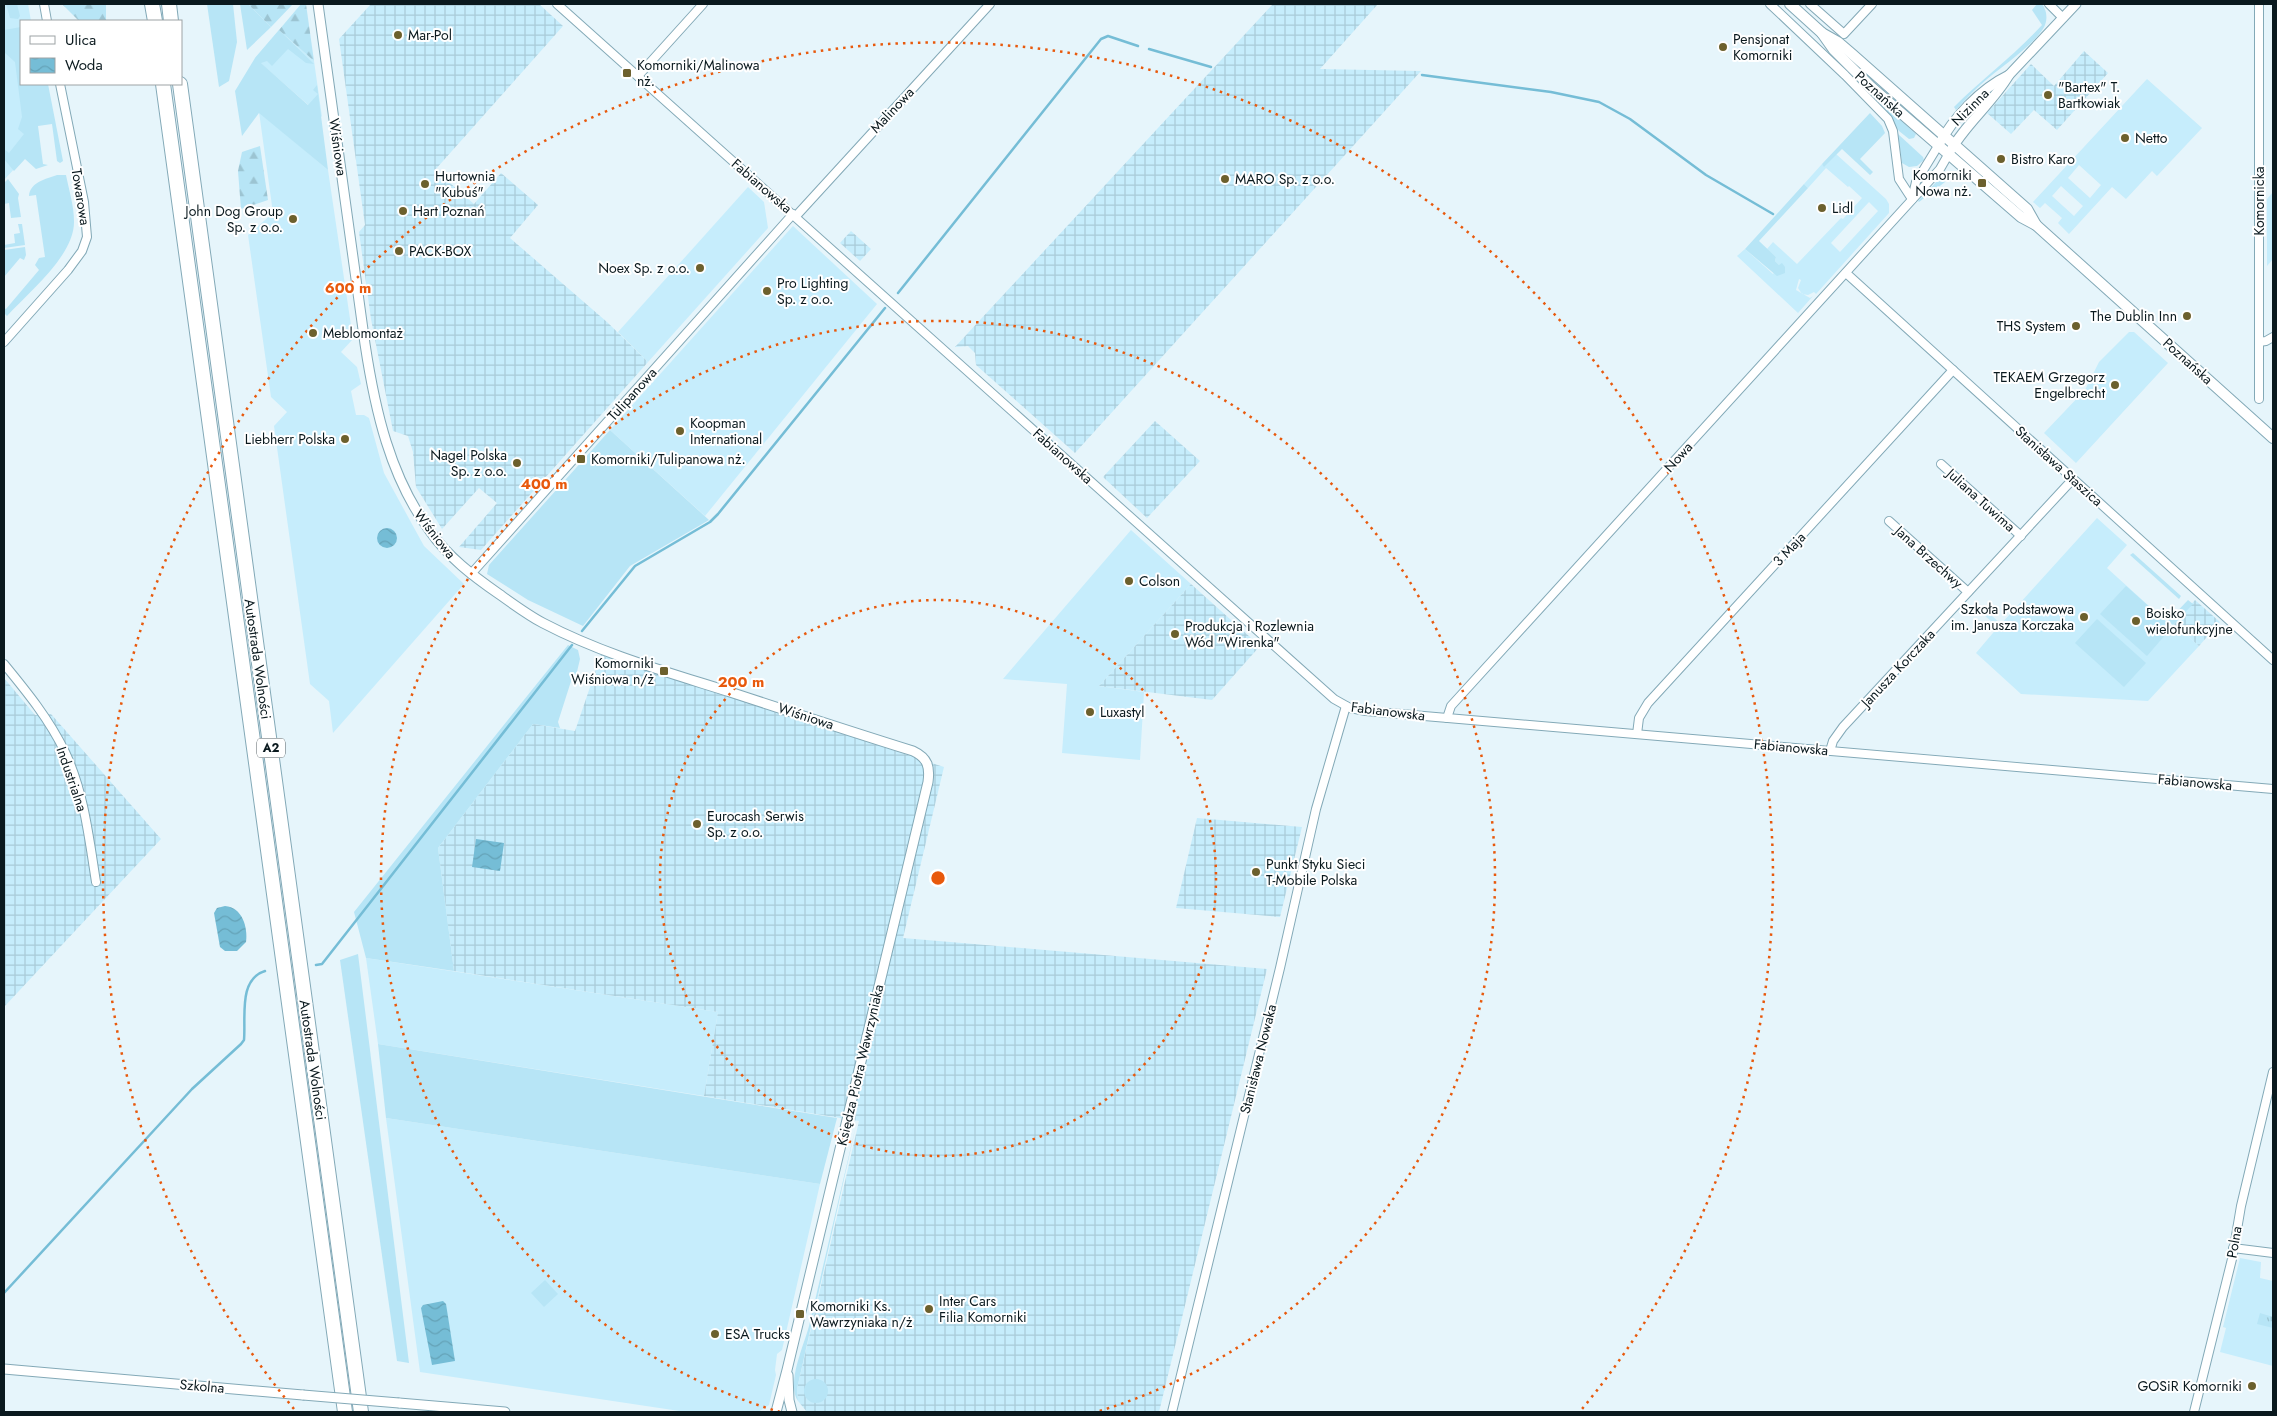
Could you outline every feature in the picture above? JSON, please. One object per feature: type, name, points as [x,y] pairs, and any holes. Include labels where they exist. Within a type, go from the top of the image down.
[{"type":"highway","points":[[152,4],[155,20]]},
{"type":"highway","points":[[169,4],[171,20]]},
{"type":"highway","name":"Autostrada Wolności","points":[[163,85],[345,1412]]},
{"type":"highway","name":"Autostrada Wolności","points":[[180,85],[361,1412]]},
{"type":"main road","name":"Poznańska","points":[[1790,4],[1822,33],[1834,50],[1857,73],[1948,155],[2021,217],[2036,225],[2273,438]]},
{"type":"main road","name":"Poznańska","points":[[1822,33],[1838,42],[1954,144],[2026,209],[2036,225]]},
{"type":"street","points":[[44,4],[47,20]]},
{"type":"street","name":"Wiśniowa","points":[[318,4],[364,344],[380,423],[392,460],[413,506],[443,547],[471,574],[540,622],[584,643],[913,752],[926,760]]},
{"type":"street","name":"Fabianowska","points":[[557,4],[1334,699],[1346,706],[1360,710],[1447,718],[2273,789]]},
{"type":"street","points":[[638,76],[703,4]]},
{"type":"street","name":"Malinowa","points":[[794,215],[990,4]]},
{"type":"street","points":[[1770,4],[1839,69],[1888,119],[1893,131],[1898,179],[1912,199]]},
{"type":"street","points":[[1810,4],[1844,34],[1872,4]]},
{"type":"street","points":[[2049,4],[2063,18]]},
{"type":"street","name":"Nizinna","points":[[1948,155],[1954,144],[2009,75],[2076,4]]},
{"type":"street","name":"Komornicka","points":[[2259,4],[2259,399]]},
{"type":"street","name":"Nizinna","points":[[1938,146],[1944,136],[1980,95],[2009,75]]},
{"type":"street","name":"Towarowa","points":[[4,342],[68,270],[82,251],[87,237],[84,202],[60,85]]},
{"type":"street","name":"Nowa","points":[[1912,199],[1916,182],[1938,146]]},
{"type":"street","name":"Nowa","points":[[1447,718],[1451,706],[1940,169],[1948,155]]},
{"type":"street","name":"Tulipanowa","points":[[471,574],[794,215]]},
{"type":"street","name":"Stanisława Staszica","points":[[1846,273],[2273,660]]},
{"type":"street","points":[[2259,342],[2273,337]]},
{"type":"street","name":"3 Maja","points":[[1637,734],[1639,718],[1648,703],[1953,370]]},
{"type":"street","name":"Juliana Tuwima","points":[[1942,464],[2020,536]]},
{"type":"street","name":"Janusza Korczaka","points":[[1830,751],[1833,741],[1843,727],[2073,479]]},
{"type":"street","name":"Jana Brzechwy","points":[[1889,521],[1968,592]]},
{"type":"street","name":"Industrialna","points":[[4,664],[37,703],[65,752],[83,807],[96,882]]},
{"type":"street","name":"Stanisława Nowaka","points":[[1172,1412],[1280,968],[1309,836],[1346,706]]},
{"type":"street","name":"Księdza Piotra Wawrzyniaka","points":[[776,1412],[928,782],[929,771],[926,760]]},
{"type":"street","name":"Polna","points":[[2194,1412],[2273,1072]]},
{"type":"street","points":[[2233,1248],[2273,1253]]},
{"type":"street","name":"Szkolna","points":[[4,1369],[505,1412]]},
{"type":"street","name":"Księdza Piotra Wawrzyniaka","points":[[787,1370],[789,1400],[792,1412]]},
{"type":"shaded area","points":[[4,4],[28,4],[31,20],[20,20],[20,66],[17,64],[28,154],[4,180]]},
{"type":"shaded area","points":[[371,4],[539,4],[563,26],[435,170],[474,204],[501,173],[538,205],[510,238],[607,322],[648,362],[481,550],[459,547],[497,503],[479,488],[442,529],[416,487],[413,452],[408,436],[393,431],[371,319],[359,232],[365,225],[339,39]]},
{"type":"shaded area","points":[[1273,4],[1378,4],[1320,69],[1421,71],[1075,453],[976,365],[975,353],[968,346],[955,347]]},
{"type":"shaded area","points":[[279,30],[314,61],[322,117],[255,58]]},
{"type":"shaded area","name":"\"Bartex\" T. Bartkowiak","points":[[2084,51],[2108,73],[2057,130],[2034,110],[2011,134],[1987,113],[2031,64],[2054,86]]},
{"type":"shaded area","points":[[2147,79],[2202,128],[2157,176],[2152,171],[2126,199],[2112,187],[2069,234],[2058,223],[2062,218],[2045,203],[2040,208],[2033,202]],"holes":[[[2079,165],[2101,185],[2090,198],[2068,178]],[[2061,186],[2083,206],[2074,216],[2052,196]]]},
{"type":"shaded area","points":[[259,112],[328,170],[353,339],[341,352],[357,367],[361,384],[351,391],[356,415],[364,415],[369,418],[384,473],[424,546],[464,584],[333,733],[329,701],[310,684],[274,426],[287,412],[271,397],[248,235],[273,213]]},
{"type":"shaded area","points":[[1836,154],[1886,199],[1889,204],[1889,213],[1816,294],[1814,292],[1808,295],[1803,294],[1810,298],[1813,296],[1798,313],[1737,256],[1745,249],[1773,274],[1780,266],[1775,261],[1776,257],[1767,249],[1773,242],[1797,264],[1841,218],[1843,219],[1862,198],[1849,186],[1826,168],[1808,188],[1804,184],[1822,164],[1824,166]],"holes":[[[1869,202],[1878,211],[1840,252],[1831,243]],[[1799,279],[1801,280],[1798,288],[1801,293],[1796,290]]]},
{"type":"shaded area","points":[[748,187],[764,202],[768,228],[648,362],[618,332]]},
{"type":"shaded area","points":[[2273,192],[2273,259],[2267,266],[2267,199]]},
{"type":"shaded area","points":[[793,226],[877,304],[705,516],[610,430]]},
{"type":"shaded area","points":[[851,231],[871,249],[860,261],[840,243]]},
{"type":"shaded area","name":"TEKAEM Grzegorz Engelbrecht","points":[[2129,332],[2134,332],[2168,363],[2076,463],[2044,433],[2085,390],[2099,362]]},
{"type":"shaded area","points":[[1155,421],[1200,461],[1147,518],[1103,477]]},
{"type":"shaded area","name":"Szkoła Podstawowa im. Janusza Korczaka","points":[[2097,518],[2127,545],[2107,568],[2172,627],[2174,624],[2199,646],[2148,701],[2021,694],[1976,653],[1998,627],[1977,609],[1980,605],[2001,624]]},
{"type":"shaded area","points":[[1131,530],[1191,584],[1099,686],[1144,692],[1140,760],[1062,753],[1067,684],[1003,679]]},
{"type":"shaded area","name":"Produkcja i Rozlewnia Wód \"Wirenka\"","points":[[1191,584],[1260,646],[1212,700],[1099,686]]},
{"type":"shaded area","points":[[2195,600],[2220,622],[2199,646],[2174,624]]},
{"type":"shaded area","points":[[601,655],[944,767],[903,938],[1267,969],[1159,1412],[807,1412],[798,1401],[797,1389],[859,1121],[704,1096],[718,1012],[454,971],[438,848],[533,724],[575,731]]},
{"type":"shaded area","points":[[4,678],[35,715],[51,714],[161,839],[4,1007]]},
{"type":"shaded area","points":[[1197,818],[1302,827],[1280,917],[1176,908]]},
{"type":"shaded area","points":[[366,958],[718,1012],[704,1096],[378,1044]]},
{"type":"shaded area","points":[[386,1118],[820,1184],[782,1350],[777,1354],[776,1375],[769,1405],[758,1412],[686,1412],[420,1372]]},
{"type":"shaded area","points":[[2240,1258],[2261,1262],[2260,1278],[2273,1281],[2273,1366],[2220,1352],[2226,1328],[2223,1327]]},
{"type":"green space","points":[[6,4],[17,4],[20,16],[18,19],[10,18]]},
{"type":"green space","points":[[62,4],[106,4],[106,20],[78,20]]},
{"type":"green space","points":[[207,4],[233,4],[237,42],[229,81],[219,87]]},
{"type":"green space","points":[[240,4],[248,4],[271,27],[247,50]]},
{"type":"green space","points":[[248,4],[293,4],[271,27]]},
{"type":"green space","points":[[301,4],[306,4],[314,61],[279,30]]},
{"type":"green space","points":[[2037,4],[2042,4],[2046,13],[2046,22],[2041,32],[1978,87],[1956,110],[1954,107],[2021,47],[2042,25],[2032,10]]},
{"type":"green space","points":[[20,27],[20,85],[48,85],[63,161],[60,163],[57,161],[52,124],[38,126],[43,164],[48,165],[36,169],[25,159],[14,171],[4,159],[4,149],[9,153],[24,134],[18,129],[22,117],[15,62],[4,52],[4,30]]},
{"type":"green space","points":[[279,30],[314,64],[306,63],[288,49],[272,66],[267,61],[261,63],[308,105],[318,94],[313,90],[317,85],[328,170],[259,113],[242,136],[235,91],[255,58]]},
{"type":"green space","points":[[1888,109],[1916,134],[1914,138],[1909,139],[1899,131],[1886,111]]},
{"type":"green space","points":[[1870,113],[1882,126],[1885,133],[1860,159],[1873,172],[1870,175],[1842,149],[1824,167],[1822,164]]},
{"type":"green space","points":[[1898,134],[1923,157],[1924,160],[1917,166],[1909,167],[1902,163]]},
{"type":"green space","points":[[260,146],[268,200],[241,209],[238,171],[242,152]]},
{"type":"green space","points":[[57,175],[66,175],[73,210],[72,234],[59,260],[7,316],[4,313],[4,308],[6,309],[39,270],[35,265],[39,258],[45,257],[36,195],[29,196],[30,191],[35,184]]},
{"type":"green space","points":[[1942,176],[1945,178],[1945,182],[1919,202],[1918,201]]},
{"type":"green space","points":[[8,179],[19,194],[21,217],[11,218],[9,203],[4,204],[4,183]]},
{"type":"green space","points":[[1804,184],[1808,188],[1759,241],[1776,257],[1775,261],[1779,265],[1782,263],[1785,267],[1785,273],[1777,276],[1745,249]]},
{"type":"green space","points":[[18,224],[22,224],[25,245],[4,248],[4,245],[15,243],[14,234],[20,233]]},
{"type":"green space","points":[[25,247],[26,255],[24,260],[20,258],[4,277],[4,250]]},
{"type":"green space","points":[[610,430],[709,520],[630,566],[583,626],[528,600],[487,574],[489,565]]},
{"type":"green space","points":[[2133,553],[2181,596],[2179,599],[2130,555]]},
{"type":"green space","name":"Boisko wielofunkcyjne","points":[[2126,586],[2172,627],[2147,656],[2100,614]]},
{"type":"green space","points":[[2188,600],[2193,604],[2173,625],[2168,621]]},
{"type":"green space","points":[[2097,619],[2146,663],[2124,687],[2075,643]]},
{"type":"green space","points":[[568,645],[578,650],[580,659],[576,676],[573,675],[558,722],[560,728],[533,724],[438,848],[454,971],[366,958],[354,912]]},
{"type":"green space","points":[[358,954],[409,1363],[397,1361],[340,960]]},
{"type":"green space","points":[[378,1044],[837,1118],[820,1184],[386,1118]]},
{"type":"green space","points":[[857,1121],[797,1389],[798,1401],[794,1385],[797,1364],[809,1326]]},
{"type":"green space","points":[[545,1280],[558,1294],[544,1307],[531,1293]]},
{"type":"green space","points":[[2260,1313],[2273,1317],[2273,1328],[2257,1324]]},
{"type":"green space","points":[[816,1379],[821,1380],[827,1386],[827,1396],[821,1402],[816,1403],[811,1402],[805,1396],[804,1391],[805,1386],[811,1380]]},
{"type":"water","points":[[383,528],[391,528],[397,534],[397,542],[391,548],[383,548],[377,542],[377,534]]},
{"type":"water","points":[[476,839],[504,843],[500,871],[472,867]]},
{"type":"water","points":[[225,906],[236,910],[245,924],[246,942],[237,951],[225,951],[220,947],[214,913],[217,908]]},
{"type":"water","points":[[443,1301],[446,1304],[455,1361],[432,1365],[421,1308],[423,1305]]},
{"type":"waterway","points":[[898,293],[1101,39],[1108,36],[1138,46]]},
{"type":"waterway","points":[[1149,49],[1211,67]]},
{"type":"waterway","points":[[1422,75],[1551,92],[1599,102],[1630,119],[1706,175],[1773,214]]},
{"type":"waterway","points":[[582,631],[635,566],[710,522],[718,514],[885,308]]},
{"type":"waterway","points":[[316,965],[322,964],[572,645]]},
{"type":"waterway","points":[[4,1293],[192,1089],[241,1044],[244,1040],[244,1011],[247,991],[256,975],[265,971]]},
{"type":"place","name":"Mar-Pol","points":[[398,35]]},
{"type":"place","name":"Pensjonat Komorniki","points":[[1723,47]]},
{"type":"place","name":"Komorniki/Malinowa nż.","points":[[627,73]]},
{"type":"place","name":"\"Bartex\" T. Bartkowiak","points":[[2048,95]]},
{"type":"place","name":"Netto","points":[[2125,138]]},
{"type":"place","name":"Bistro Karo","points":[[2001,159]]},
{"type":"place","name":"MARO Sp. z o.o.","points":[[1225,179]]},
{"type":"place","name":"Komorniki Nowa nż.","points":[[1982,183]]},
{"type":"place","name":"Hurtownia \"Kubuś\"","points":[[425,184]]},
{"type":"place","name":"Lidl","points":[[1822,208]]},
{"type":"place","name":"Hart Poznań","points":[[403,211]]},
{"type":"place","name":"John Dog Group Sp. z o.o.","points":[[293,219]]},
{"type":"place","name":"PACK-BOX","points":[[399,251]]},
{"type":"place","name":"Noex Sp. z o.o.","points":[[700,268]]},
{"type":"place","name":"Pro Lighting Sp. z o.o.","points":[[767,291]]},
{"type":"place","name":"The Dublin Inn","points":[[2187,316]]},
{"type":"place","name":"THS System","points":[[2076,326]]},
{"type":"place","name":"Meblomontaż","points":[[313,333]]},
{"type":"place","name":"TEKAEM Grzegorz Engelbrecht","points":[[2115,385]]},
{"type":"place","name":"Koopman International","points":[[680,431]]},
{"type":"place","name":"Liebherr Polska","points":[[345,439]]},
{"type":"place","name":"Komorniki/Tulipanowa nż.","points":[[581,459]]},
{"type":"place","name":"Nagel Polska Sp. z o.o.","points":[[517,463]]},
{"type":"place","name":"Colson","points":[[1129,581]]},
{"type":"place","name":"Szkoła Podstawowa im. Janusza Korczaka","points":[[2084,617]]},
{"type":"place","name":"Boisko wielofunkcyjne","points":[[2136,621]]},
{"type":"place","name":"Produkcja i Rozlewnia Wód \"Wirenka\"","points":[[1175,634]]},
{"type":"place","name":"Komorniki Wiśniowa n/ż","points":[[664,671]]},
{"type":"place","name":"Luxastyl","points":[[1090,712]]},
{"type":"place","name":"Eurocash Serwis Sp. z o.o.","points":[[697,824]]},
{"type":"place","name":"Punkt Styku Sieci T-Mobile Polska","points":[[1256,872]]},
{"type":"place","name":"Inter Cars Filia Komorniki","points":[[929,1309]]},
{"type":"place","name":"Komorniki Ks. Wawrzyniaka n/ż","points":[[800,1314]]},
{"type":"place","name":"ESA Trucks","points":[[715,1334]]},
{"type":"place","name":"GOSiR Komorniki","points":[[2252,1386]]}]
